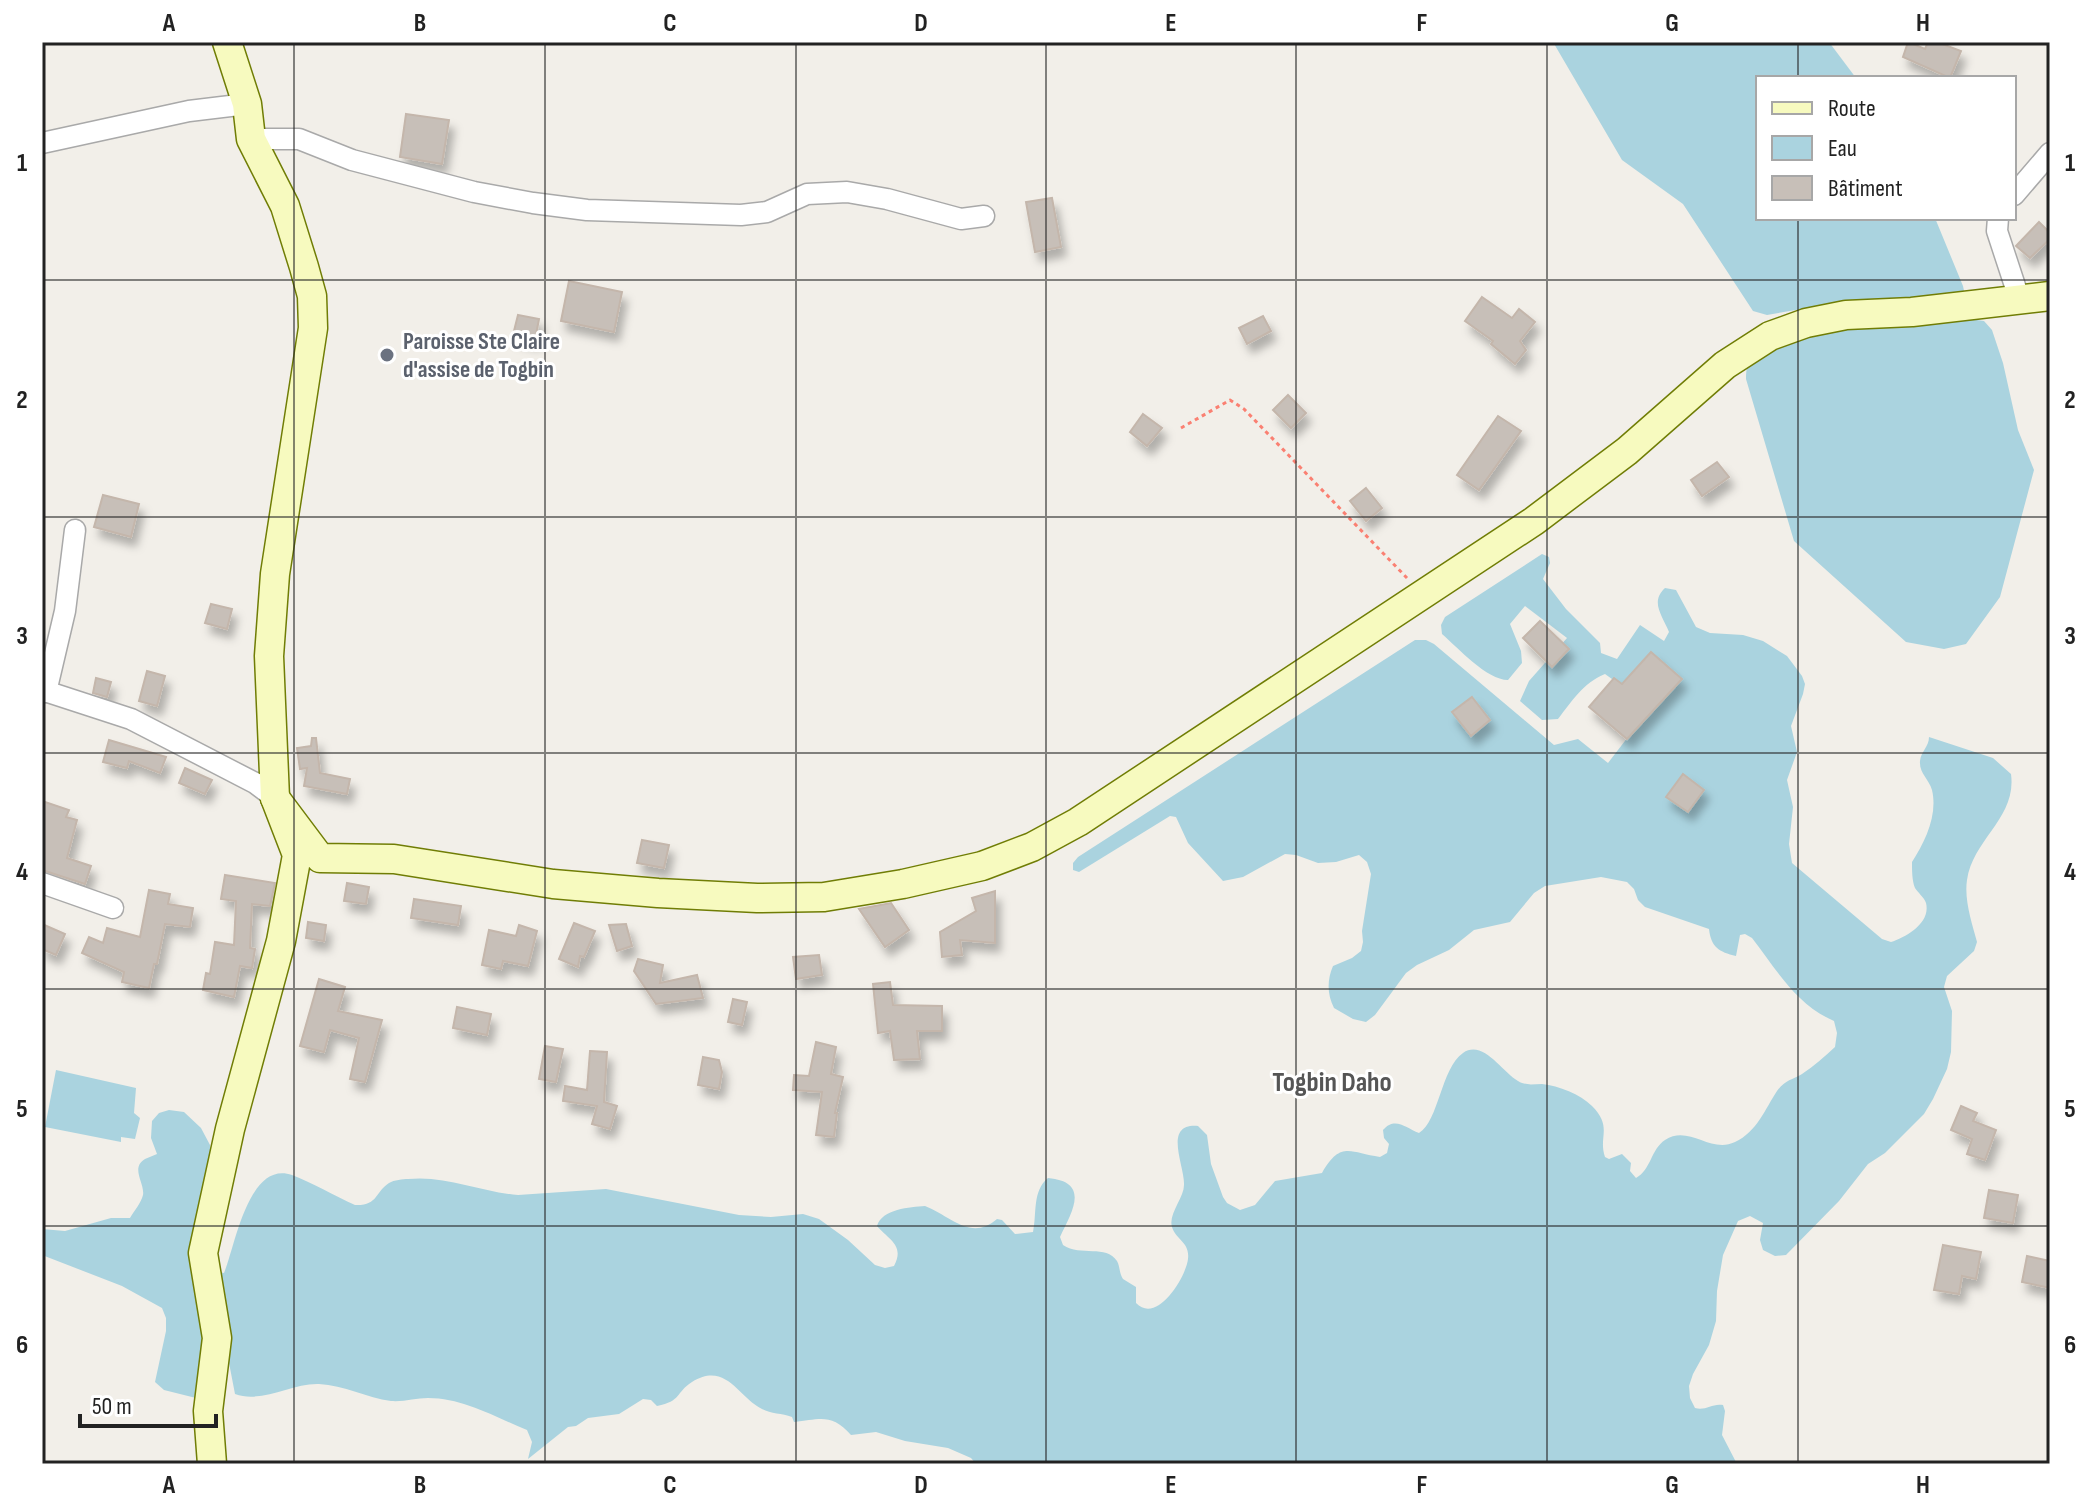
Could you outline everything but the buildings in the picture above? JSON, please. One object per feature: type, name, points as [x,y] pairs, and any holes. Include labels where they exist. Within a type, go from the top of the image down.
[{"type":"street","points":[[212,1464],[208,1411],[217,1338],[203,1253],[230,1129],[281,941],[297,855],[275,798],[270,619],[290,466],[313,328],[312,296],[285,206],[251,139],[247,104],[227,42]]},
{"type":"street","points":[[42,143],[189,111],[247,104]]},
{"type":"street","points":[[251,139],[299,139],[352,160],[474,192],[587,210],[741,215],[767,212],[807,194],[847,192],[887,199],[961,219],[984,216]]},
{"type":"street","points":[[2016,193],[2050,153]]},
{"type":"street","points":[[1998,220],[1997,231],[2020,301]]},
{"type":"street","points":[[75,530],[65,611],[44,691],[131,719],[255,783],[275,798],[320,858],[394,859],[553,884],[673,894],[824,897],[903,884],[982,866],[1032,847],[1078,822],[1424,595],[1590,481],[1725,365],[1770,336],[1806,323],[1846,315],[1912,312],[2050,296]]},
{"type":"street","points":[[42,883],[113,908]]},
{"type":"path","points":[[1181,428],[1230,400],[1244,409],[1424,595]]},
{"type":"water","points":[[1553,42],[1829,42],[1854,76],[1756,76],[1756,220],[1936,220],[1963,286],[1970,319],[1984,321],[1992,330],[2018,430],[2034,470],[2000,597],[1966,644],[1944,649],[1906,642],[1794,541],[1746,379],[1747,368],[1757,354],[1851,324],[1842,302],[1767,315],[1753,311],[1683,204],[1622,160]]},
{"type":"water","points":[[1542,554],[1549,557],[1550,563],[1543,579],[1566,609],[1600,643],[1601,653],[1617,659],[1640,625],[1664,641],[1669,632],[1658,598],[1665,588],[1676,590],[1696,627],[1710,633],[1743,635],[1763,641],[1787,656],[1805,684],[1791,726],[1797,752],[1787,780],[1793,807],[1789,844],[1792,863],[1882,939],[1891,942],[1904,937],[1921,923],[1927,910],[1914,885],[1912,862],[1926,837],[1932,818],[1932,790],[1920,765],[1929,737],[1993,758],[2011,774],[2008,803],[1977,852],[1967,880],[1968,903],[1977,942],[1974,951],[1947,976],[1944,987],[1952,1011],[1951,1052],[1933,1099],[1924,1114],[1885,1153],[1868,1164],[1839,1201],[1786,1255],[1775,1256],[1763,1250],[1760,1240],[1763,1223],[1750,1216],[1738,1221],[1723,1255],[1716,1321],[1709,1345],[1689,1386],[1695,1408],[1723,1405],[1722,1435],[1737,1464],[976,1464],[971,1458],[948,1448],[905,1441],[876,1432],[851,1435],[831,1420],[794,1422],[792,1417],[769,1412],[753,1404],[731,1383],[714,1376],[692,1382],[675,1399],[665,1404],[657,1406],[651,1400],[643,1399],[619,1414],[588,1418],[568,1427],[528,1459],[532,1442],[527,1430],[454,1401],[428,1398],[391,1401],[319,1384],[256,1397],[235,1394],[225,1342],[200,1399],[164,1390],[155,1382],[166,1331],[162,1308],[122,1286],[42,1255],[42,1229],[65,1231],[111,1218],[130,1218],[143,1195],[139,1167],[145,1159],[157,1154],[151,1138],[152,1121],[159,1113],[169,1110],[184,1112],[201,1128],[210,1145],[209,1270],[224,1273],[254,1193],[264,1180],[277,1174],[292,1175],[355,1205],[372,1201],[391,1182],[422,1178],[518,1195],[606,1189],[739,1215],[771,1217],[803,1214],[819,1219],[875,1265],[885,1268],[894,1266],[898,1253],[894,1243],[877,1226],[890,1212],[925,1206],[970,1228],[988,1225],[997,1219],[1002,1220],[1015,1234],[1033,1232],[1037,1196],[1048,1178],[1070,1185],[1074,1192],[1073,1208],[1060,1237],[1063,1245],[1112,1256],[1123,1279],[1136,1287],[1136,1303],[1144,1308],[1153,1308],[1169,1296],[1182,1277],[1188,1259],[1187,1249],[1171,1222],[1184,1185],[1178,1138],[1187,1127],[1198,1126],[1207,1135],[1211,1164],[1223,1197],[1240,1210],[1255,1205],[1275,1181],[1322,1173],[1341,1152],[1380,1157],[1387,1153],[1389,1144],[1383,1130],[1387,1126],[1401,1124],[1419,1133],[1431,1118],[1456,1060],[1463,1053],[1478,1050],[1521,1083],[1555,1087],[1587,1102],[1602,1120],[1605,1157],[1609,1159],[1622,1154],[1631,1163],[1630,1171],[1636,1178],[1645,1170],[1660,1144],[1674,1136],[1683,1135],[1726,1145],[1735,1142],[1755,1126],[1783,1085],[1835,1047],[1837,1033],[1834,1021],[1798,996],[1752,938],[1740,935],[1736,956],[1725,953],[1714,944],[1709,929],[1645,907],[1627,882],[1601,877],[1545,886],[1534,893],[1510,922],[1474,930],[1449,950],[1406,973],[1375,1015],[1366,1022],[1353,1019],[1334,1008],[1329,987],[1333,966],[1361,951],[1371,874],[1367,862],[1359,855],[1336,862],[1318,863],[1285,854],[1243,877],[1223,881],[1188,843],[1176,817],[1170,816],[1079,872],[1073,870],[1073,863],[1078,857],[1415,640],[1434,644],[1554,745],[1578,739],[1608,763],[1651,707],[1605,674],[1584,687],[1558,719],[1542,720],[1520,701],[1529,681],[1567,638],[1525,606],[1510,624],[1521,651],[1522,663],[1508,680],[1482,669],[1442,634],[1441,625],[1445,617]]},
{"type":"water","points":[[56,1070],[136,1088],[134,1113],[140,1118],[135,1139],[121,1137],[121,1142],[45,1127]]},
{"type":"place","name":"Paroisse Ste Claire d'assise de Togbin","points":[[387,355]]},
{"type":"district","name":"Togbin Daho","points":[[1332,1082]]}]
